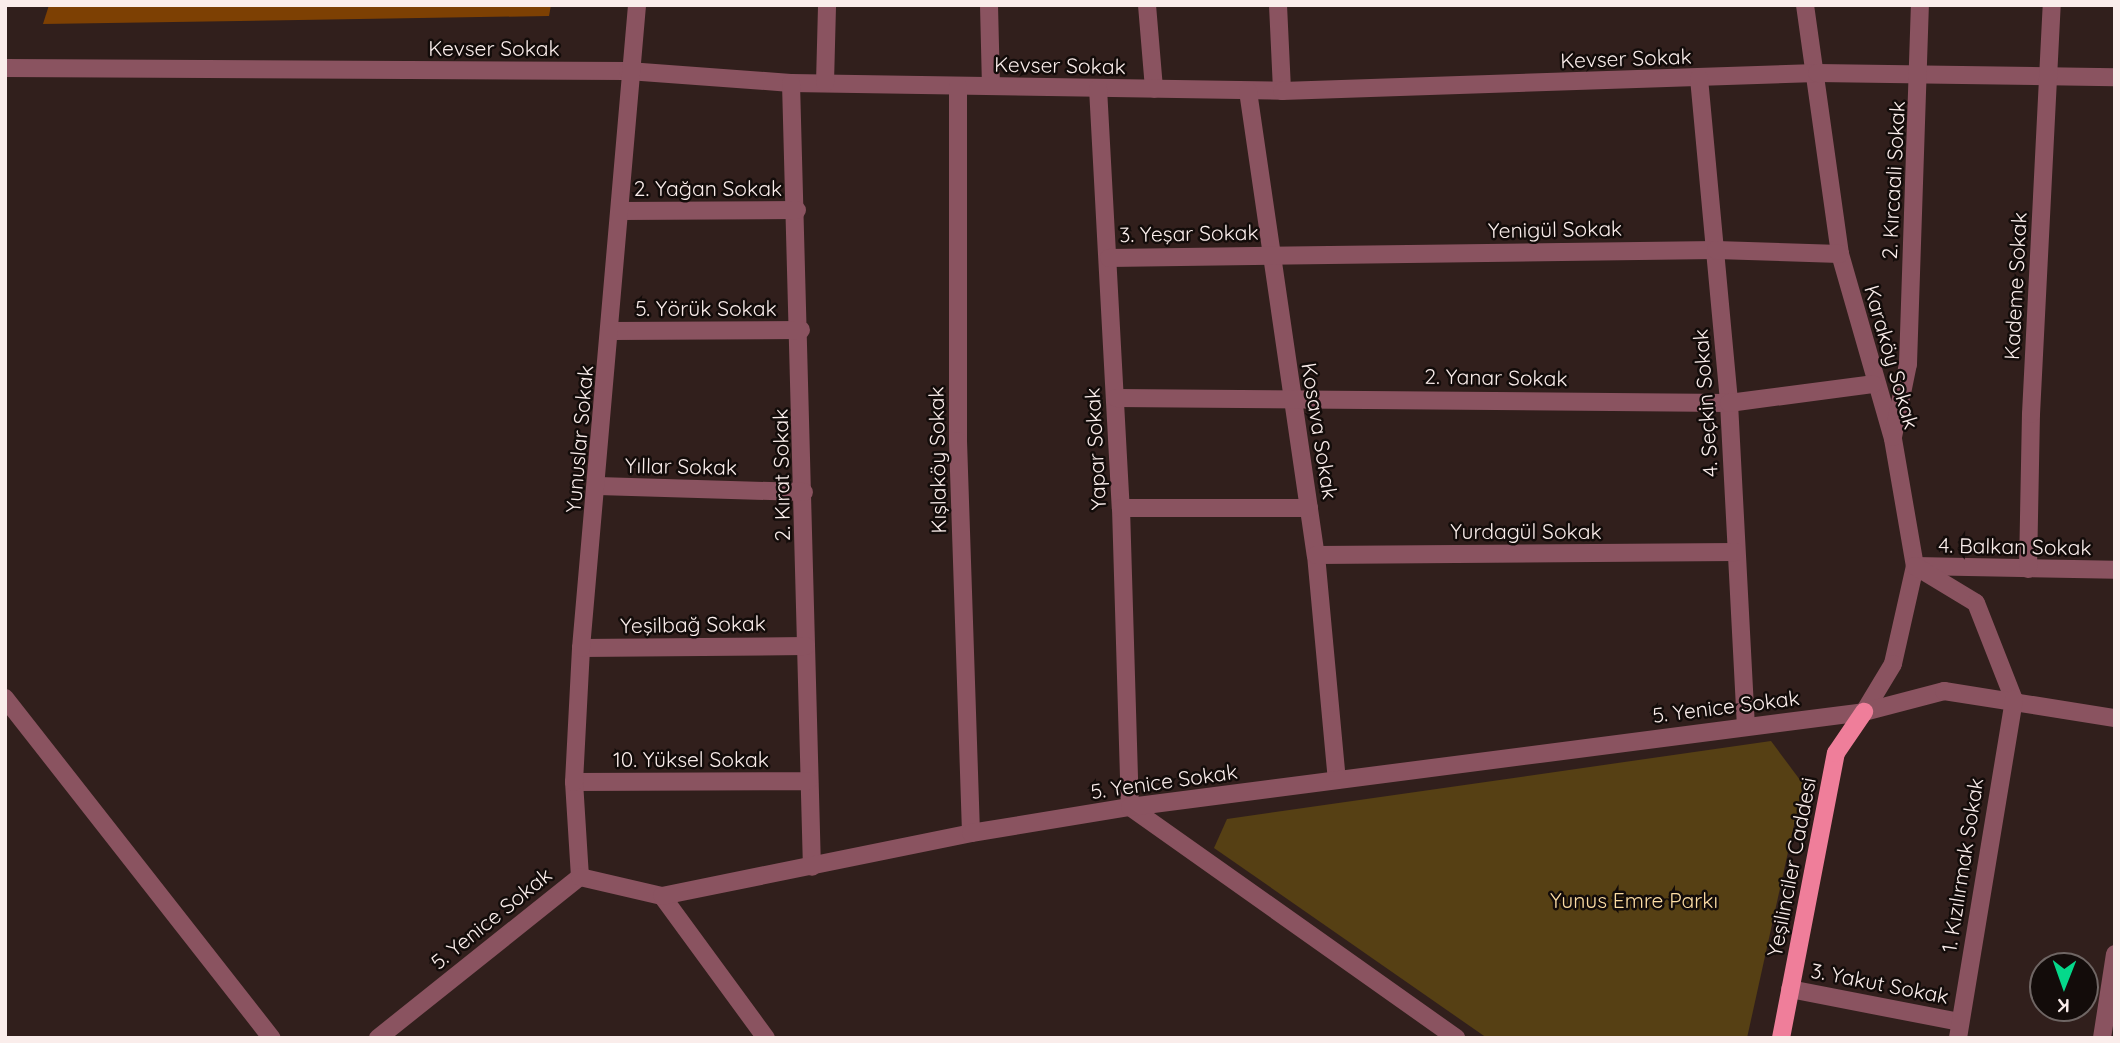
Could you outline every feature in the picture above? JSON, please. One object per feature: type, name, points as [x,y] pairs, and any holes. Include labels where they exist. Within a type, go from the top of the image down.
[{"type":"main road","name":"Yeşilinciler Caddesi","points":[[1781,1038],[1836,753],[1864,712]]},
{"type":"street","name":"Yunuslar Sokak","points":[[580,877],[574,782],[581,648],[598,486],[621,211],[628,71],[638,5]]},
{"type":"street","points":[[825,83],[827,5]]},
{"type":"street","points":[[989,5],[991,86]]},
{"type":"street","points":[[1146,5],[1154,89]]},
{"type":"street","points":[[1278,5],[1282,91]]},
{"type":"street","name":"Karaköy Sokak","points":[[1805,5],[1817,73],[1840,254],[1873,384],[1893,439],[1914,566],[1893,664],[1864,712]]},
{"type":"street","name":"2. Kırcaali Sokak","points":[[1893,439],[1908,364],[1921,72],[1920,5]]},
{"type":"street","name":"Kademe Sokak","points":[[2028,569],[2031,414],[2052,5]]},
{"type":"street","name":"Kevser Sokak","points":[[5,68],[628,71],[791,83],[1248,91],[1817,73],[1921,72],[2115,77]]},
{"type":"street","name":"4. Seçkin Sokak","points":[[1699,78],[1729,403],[1746,726]]},
{"type":"street","name":"2. Kırat Sokak","points":[[791,83],[801,330],[808,781],[812,867]]},
{"type":"street","name":"Kışlaköy Sokak","points":[[958,86],[958,441],[971,833]]},
{"type":"street","name":"Yapar Sokak","points":[[1098,88],[1121,508],[1130,807]]},
{"type":"street","name":"Kosava Sokak","points":[[1248,91],[1316,555],[1337,780]]},
{"type":"street","name":"2. Yağan Sokak","points":[[621,211],[797,210]]},
{"type":"street","name":"Yenigül Sokak","points":[[1271,254],[1716,250],[1840,254]]},
{"type":"street","name":"3. Yeşar Sokak","points":[[1109,258],[1271,254]]},
{"type":"street","name":"5. Yörük Sokak","points":[[611,331],[801,330]]},
{"type":"street","name":"2. Yanar Sokak","points":[[1116,398],[1291,397],[1729,403],[1873,384]]},
{"type":"street","name":"Yıllar Sokak","points":[[598,486],[804,492]]},
{"type":"street","points":[[1121,508],[1309,508]]},
{"type":"street","name":"Yurdagül Sokak","points":[[1316,555],[1736,552]]},
{"type":"street","points":[[1914,566],[1976,603],[2014,700]]},
{"type":"street","name":"4. Balkan Sokak","points":[[1914,566],[2115,570]]},
{"type":"street","name":"Yeşilbağ Sokak","points":[[581,648],[806,646]]},
{"type":"street","name":"5. Yenice Sokak","points":[[378,1038],[580,877],[662,896],[971,833],[1130,807],[1864,712],[1944,691],[2115,718]]},
{"type":"street","points":[[5,698],[272,1038]]},
{"type":"street","name":"1. Kızılırmak Sokak","points":[[1959,1030],[2014,700]]},
{"type":"street","name":"10. Yüksel Sokak","points":[[574,782],[808,781]]},
{"type":"street","points":[[1130,807],[1456,1038]]},
{"type":"street","points":[[662,896],[766,1038]]},
{"type":"street","points":[[2102,1038],[2115,954]]},
{"type":"street","name":"3. Yakut Sokak","points":[[1790,989],[1959,1030]]},
{"type":"green space","name":"Yunus Emre Parkı","points":[[1771,741],[1803,784],[1747,1038],[1487,1038],[1214,848],[1227,819]]},
{"type":"building","points":[[49,5],[551,5],[549,16],[43,24]]}]
